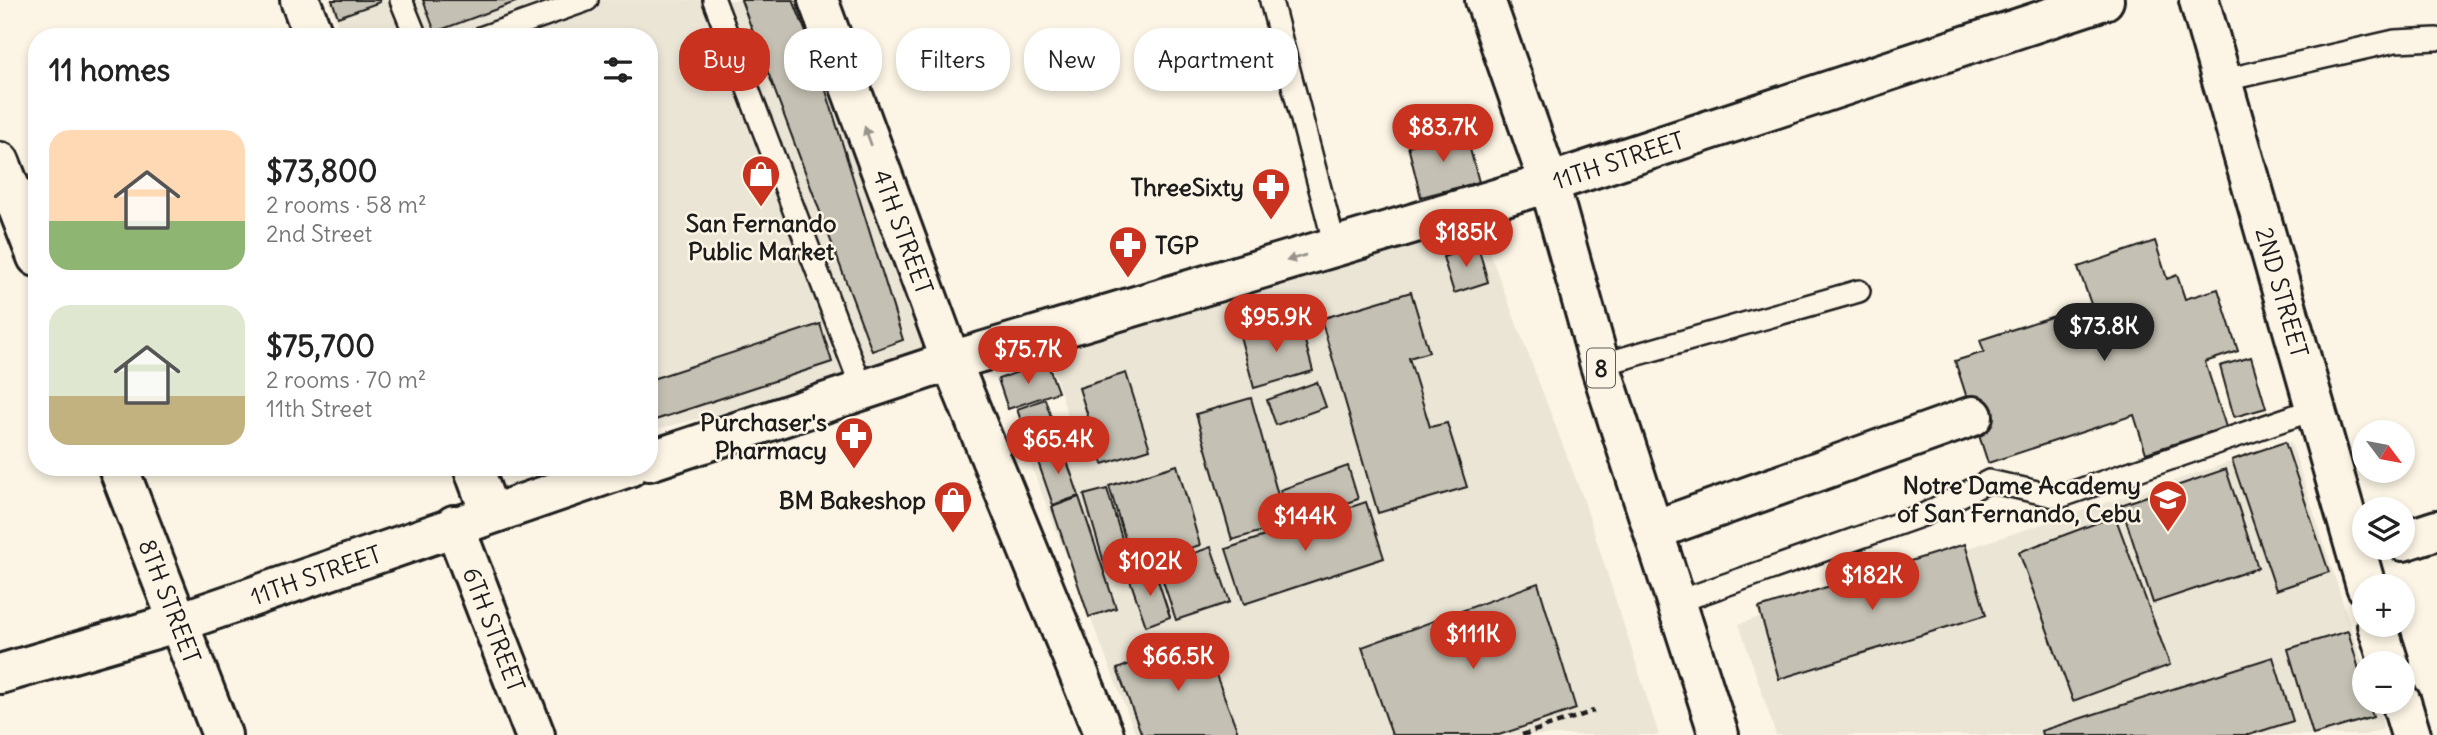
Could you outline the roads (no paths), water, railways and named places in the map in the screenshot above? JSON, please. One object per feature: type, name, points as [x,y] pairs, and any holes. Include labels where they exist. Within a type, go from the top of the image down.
[{"type":"main road","points":[[300,0],[311,28]]},
{"type":"main road","name":"4TH STREET","points":[[818,0],[951,361],[1104,735]]},
{"type":"main road","name":"8","points":[[1485,0],[1549,183],[1600,365],[1720,735]]},
{"type":"main road","name":"11TH STREET","points":[[658,458],[951,361],[1549,183],[2104,0]]},
{"type":"main road","name":"2ND STREET","points":[[2199,0],[2315,410],[2368,563]]},
{"type":"main road","points":[[0,162],[28,234]]},
{"type":"main road","points":[[1654,530],[1973,416]]},
{"type":"main road","name":"8TH STREET","points":[[121,476],[222,735]]},
{"type":"main road","points":[[476,476],[490,513]]},
{"type":"main road","name":"11TH STREET","points":[[0,674],[178,622],[602,476]]},
{"type":"main road","name":"6TH STREET","points":[[454,526],[535,735]]},
{"type":"main road","points":[[2415,537],[2437,530]]},
{"type":"main road","points":[[2405,714],[2411,735]]},
{"type":"lane","points":[[401,0],[412,28]]},
{"type":"lane","points":[[508,28],[587,0]]},
{"type":"lane","points":[[714,0],[863,391]]},
{"type":"lane","points":[[1271,1],[1335,246]]},
{"type":"lane","points":[[2220,81],[2395,41],[2437,39]]},
{"type":"lane","points":[[1600,365],[1859,290]]},
{"type":"lane","points":[[1677,602],[1923,515],[1989,481],[2059,497],[2315,410]]},
{"type":"place","name":"San Fernando Public Market","points":[[761,208]]},
{"type":"place","name":"ThreeSixty","points":[[1271,221]]},
{"type":"place","name":"TGP","points":[[1128,279]]},
{"type":"place","name":"Purchaser's Pharmacy","points":[[854,470]]},
{"type":"place","name":"Notre Dame Academy of San Fernando, Cebu","points":[[2168,533]]},
{"type":"place","name":"BM Bakeshop","points":[[953,534]]}]
